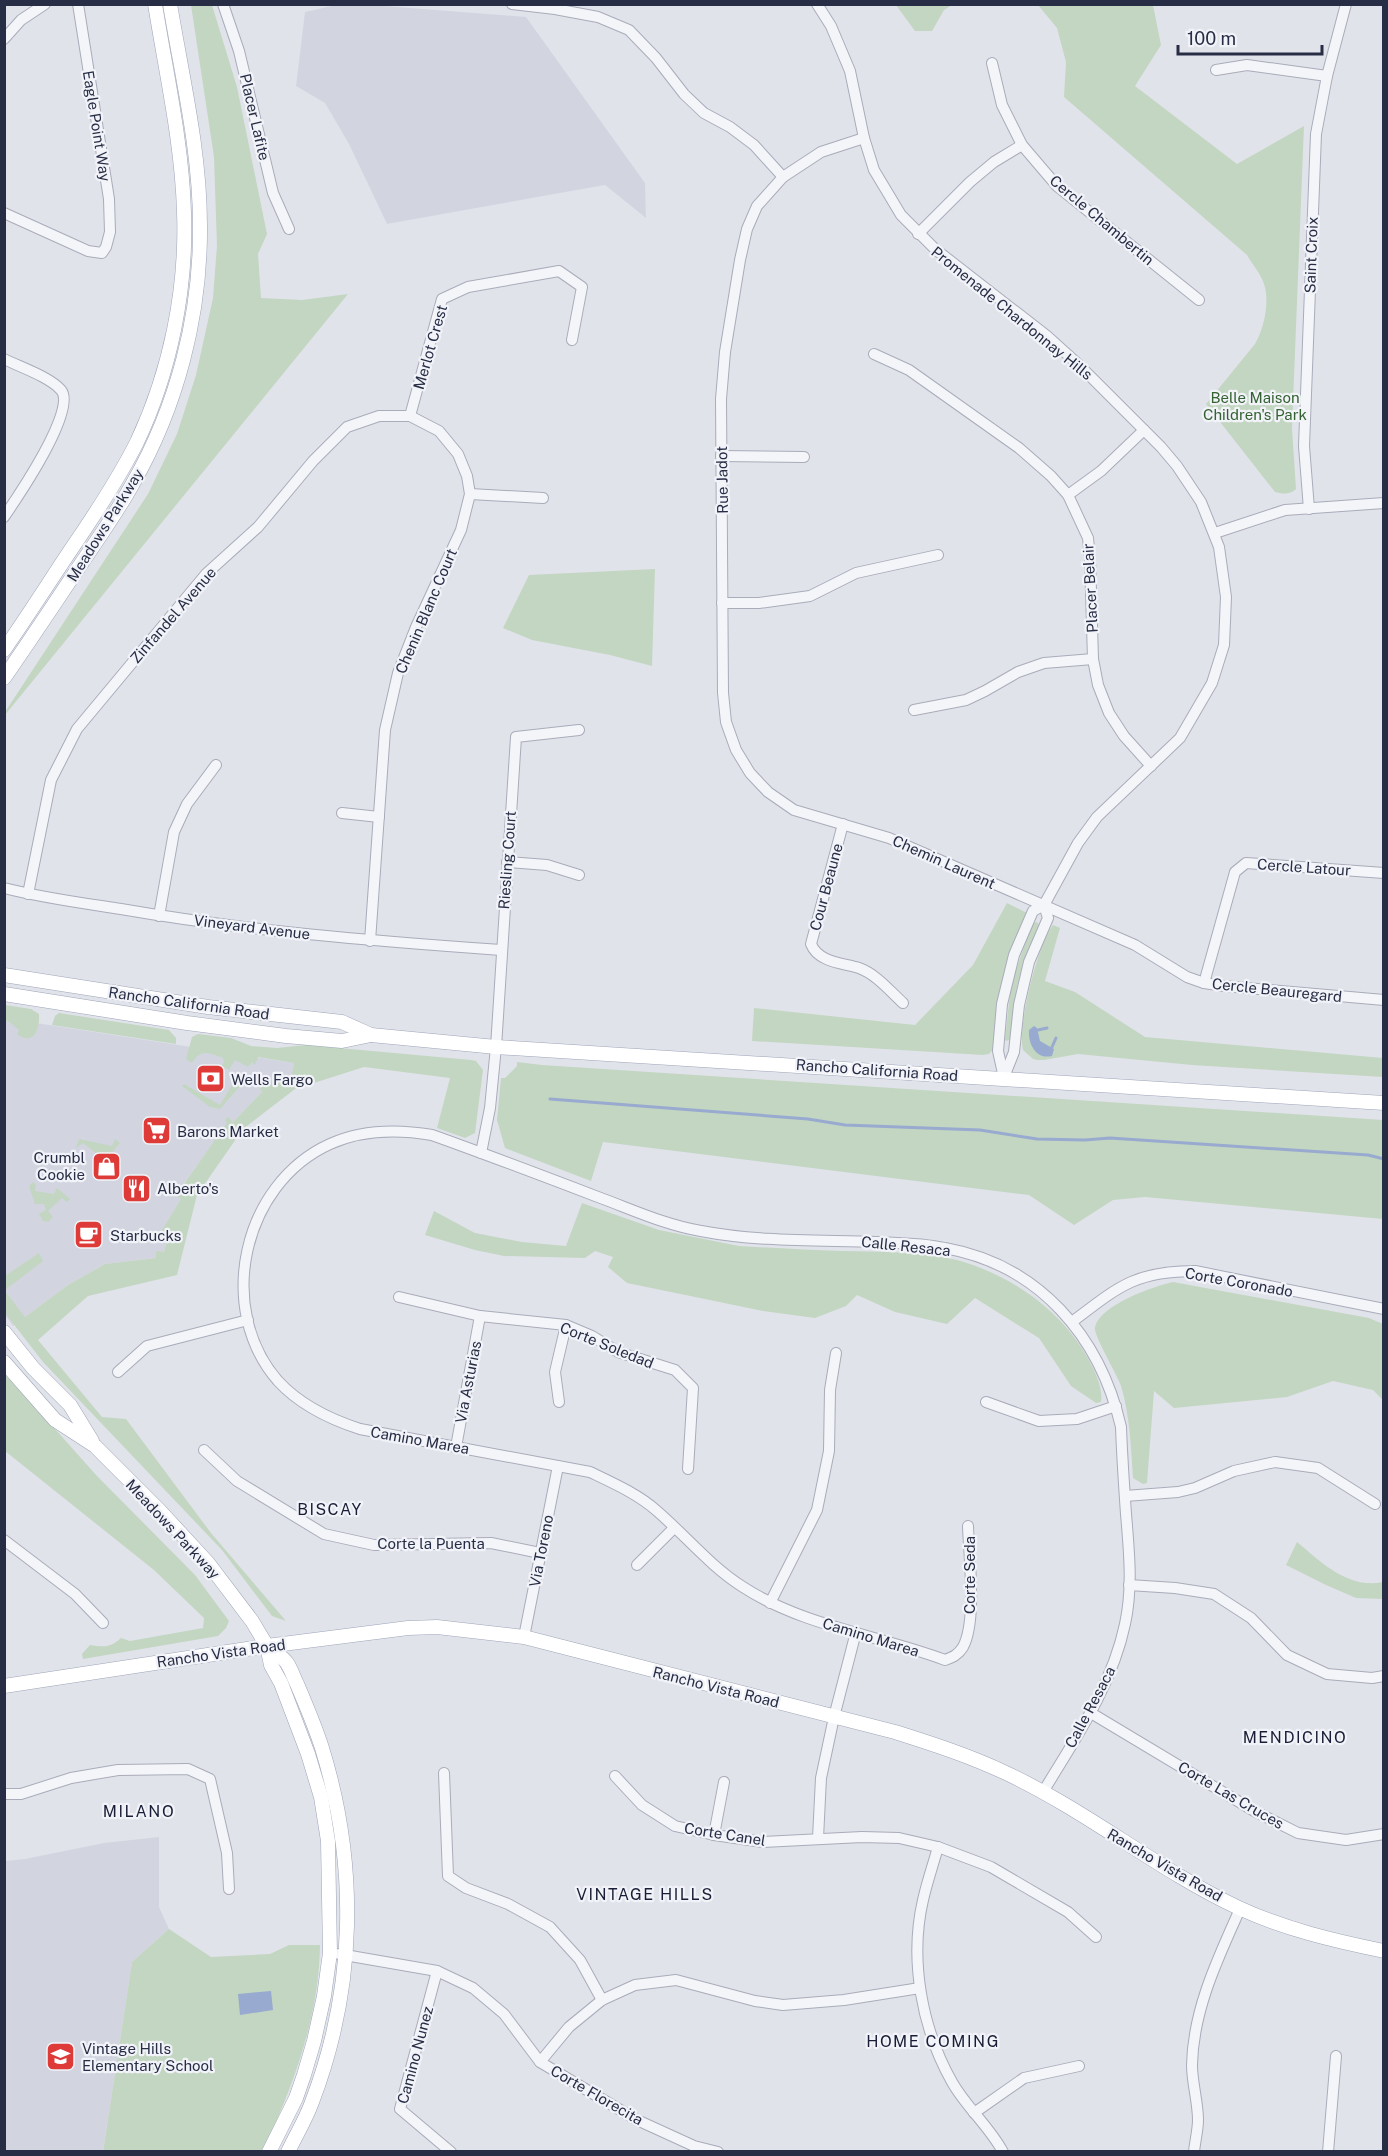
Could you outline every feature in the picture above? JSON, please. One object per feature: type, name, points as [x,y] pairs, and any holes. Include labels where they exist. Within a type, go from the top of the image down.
[{"type":"main road","name":"Meadows Parkway","points":[[4,650],[92,519],[124,466],[149,411],[171,340],[182,272],[184,213],[179,149],[155,4]]},
{"type":"main road","name":"Meadows Parkway","points":[[4,678],[132,485],[164,417],[191,327],[200,244],[198,182],[194,143],[170,4]]},
{"type":"main road","name":"Rancho California Road","points":[[4,975],[208,1007],[342,1022],[371,1035]]},
{"type":"main road","name":"Rancho California Road","points":[[4,994],[187,1023],[342,1041],[371,1035],[496,1047],[1383,1103]]},
{"type":"main road","points":[[187,1023],[200,1014],[268,1022],[289,1016]]},
{"type":"main road","name":"Meadows Parkway","points":[[4,1332],[33,1368],[70,1405],[94,1446]]},
{"type":"main road","name":"Meadows Parkway","points":[[4,1362],[55,1420],[94,1446],[160,1511],[208,1563],[267,1646],[287,1663],[313,1720],[330,1776],[341,1835],[347,1893],[347,1954],[341,1999],[325,2063],[311,2105],[288,2151]]},
{"type":"main road","name":"Rancho Vista Road","points":[[4,1686],[267,1646],[408,1628],[437,1627],[524,1637],[952,1750],[1043,1792],[1178,1874],[1240,1908],[1305,1932],[1383,1951]]},
{"type":"main road","name":"Meadows Parkway","points":[[267,1646],[271,1665],[281,1683],[309,1754],[321,1797],[328,1841],[330,1953],[324,1996],[305,2071],[296,2098],[269,2151]]},
{"type":"street","points":[[4,39],[21,20],[45,4]]},
{"type":"street","name":"Eagle Point Way","points":[[4,213],[88,251],[102,253],[106,247],[110,232],[109,199],[78,4]]},
{"type":"street","name":"Placer Lafite","points":[[223,4],[239,51],[273,193],[289,229]]},
{"type":"street","points":[[512,4],[598,17],[629,30],[656,58],[684,94],[704,113],[730,127],[754,145],[783,177]]},
{"type":"street","name":"Promenade Chardonnay Hills","points":[[817,4],[831,26],[847,63],[864,138],[874,170],[901,215],[934,249],[1047,336],[1079,365],[1177,466],[1201,502],[1215,532],[1224,573],[1226,597],[1224,645],[1212,683],[1180,738],[1097,817],[1077,843],[1044,905],[1033,911],[1007,978],[1002,1004],[998,1051],[1004,1078]]},
{"type":"street","name":"Saint Croix","points":[[1309,509],[1304,446],[1316,134],[1327,76],[1346,4]]},
{"type":"street","name":"Cercle Chambertin","points":[[992,63],[1002,105],[1022,145],[1057,186],[1199,300]]},
{"type":"street","points":[[1216,70],[1247,65],[1327,76]]},
{"type":"street","name":"Rue Jadot","points":[[843,824],[794,810],[768,792],[750,773],[736,750],[726,722],[723,693],[721,399],[725,352],[747,229],[757,206],[783,177],[821,152],[864,138]]},
{"type":"street","points":[[918,234],[993,162],[1022,145]]},
{"type":"street","name":"Merlot Crest","points":[[410,416],[442,299],[468,287],[559,271],[582,287],[572,340]]},
{"type":"street","name":"Placer Belair","points":[[874,354],[909,370],[1019,448],[1051,476],[1068,495],[1088,538],[1093,659],[1098,685],[1109,713],[1124,736],[1151,766]]},
{"type":"street","points":[[4,359],[53,384],[61,390],[65,401],[38,466],[6,512]]},
{"type":"street","name":"Zinfandel Avenue","points":[[28,894],[51,780],[76,729],[206,574],[258,527],[313,461],[347,427],[379,416],[410,416]]},
{"type":"street","name":"Chenin Blanc Court","points":[[370,941],[385,730],[398,673],[416,627],[461,530],[470,494],[458,454],[439,431],[410,416]]},
{"type":"street","points":[[1068,495],[1101,471],[1144,430]]},
{"type":"street","points":[[721,456],[804,457]]},
{"type":"street","points":[[470,494],[543,498]]},
{"type":"street","points":[[1215,532],[1285,510],[1383,503]]},
{"type":"street","points":[[722,603],[759,603],[810,596],[856,573],[938,555]]},
{"type":"street","points":[[914,710],[966,700],[985,692],[1018,672],[1044,663],[1093,659]]},
{"type":"street","name":"Riesling Court","points":[[481,1153],[490,1108],[496,1047],[516,737],[579,730]]},
{"type":"street","points":[[159,916],[174,832],[187,804],[216,765]]},
{"type":"street","points":[[342,813],[379,817]]},
{"type":"street","name":"Chemin Laurent","points":[[843,824],[889,838],[1044,905]]},
{"type":"street","name":"Cour Beaune","points":[[843,824],[811,944],[814,952],[822,958],[862,969],[903,1003]]},
{"type":"street","points":[[507,862],[548,865],[579,875]]},
{"type":"street","name":"Cercle Latour","points":[[1204,983],[1235,872],[1246,863],[1383,873]]},
{"type":"street","name":"Vineyard Avenue","points":[[4,888],[159,916],[370,941],[501,950]]},
{"type":"street","name":"Promenade Chardonnay Hills","points":[[1004,1078],[1014,1052],[1019,1005],[1029,962],[1048,918],[1044,905]]},
{"type":"street","name":"Cercle Beauregard","points":[[1044,905],[1135,945],[1187,977],[1204,983],[1383,1000]]},
{"type":"street","name":"Camino Marea","points":[[481,1153],[432,1135],[391,1130],[369,1132],[328,1145],[307,1158],[274,1191],[261,1210],[251,1232],[245,1258],[243,1287],[248,1320],[263,1359],[278,1381],[299,1400],[324,1416],[360,1429],[590,1472],[614,1483],[656,1510],[714,1566],[742,1587],[771,1604],[801,1616],[945,1660],[955,1656]]},
{"type":"street","name":"Calle Resaca","points":[[481,1153],[652,1218],[699,1231],[743,1237],[913,1244],[945,1248],[976,1256],[998,1265],[1048,1297],[1072,1322],[1089,1345],[1104,1374],[1116,1406],[1120,1427],[1130,1585],[1126,1622],[1107,1681],[1091,1713],[1043,1792]]},
{"type":"street","name":"Corte Coronado","points":[[1072,1322],[1108,1294],[1130,1281],[1169,1271],[1195,1271],[1383,1309]]},
{"type":"street","name":"Corte Soledad","points":[[399,1297],[480,1316],[566,1325],[592,1336],[618,1352],[675,1370],[693,1388],[688,1469]]},
{"type":"street","name":"Via Asturias","points":[[456,1447],[480,1316]]},
{"type":"street","points":[[118,1372],[147,1346],[248,1320]]},
{"type":"street","points":[[559,1402],[555,1372],[566,1325]]},
{"type":"street","points":[[771,1604],[817,1510],[829,1451],[830,1390],[836,1353]]},
{"type":"street","points":[[986,1402],[1039,1421],[1077,1419],[1116,1406]]},
{"type":"street","name":"Corte la Puenta","points":[[204,1450],[237,1481],[324,1534],[374,1545],[491,1543],[540,1553]]},
{"type":"street","points":[[1125,1496],[1178,1492],[1195,1488],[1234,1471],[1275,1462],[1318,1468],[1375,1504]]},
{"type":"street","name":"Via Toreno","points":[[524,1637],[558,1466]]},
{"type":"street","name":"Corte Seda","points":[[955,1656],[963,1647],[968,1634],[971,1605],[968,1526]]},
{"type":"street","points":[[637,1565],[674,1528]]},
{"type":"street","points":[[4,1540],[75,1594],[103,1623]]},
{"type":"street","points":[[1130,1585],[1175,1588],[1214,1594],[1251,1618],[1287,1655],[1327,1674],[1372,1678],[1383,1676]]},
{"type":"street","points":[[818,1838],[821,1778],[856,1632]]},
{"type":"street","name":"Corte Las Cruces","points":[[1091,1713],[1256,1812],[1298,1833],[1346,1840],[1383,1834]]},
{"type":"street","points":[[4,1794],[21,1794],[71,1778],[118,1770],[188,1769],[210,1779],[227,1853],[229,1888]]},
{"type":"street","points":[[444,1773],[448,1876],[466,1888],[508,1904],[550,1927],[580,1960],[602,2000]]},
{"type":"street","name":"Corte Canel","points":[[615,1776],[642,1805],[675,1826],[714,1835],[763,1842],[818,1838],[899,1838],[938,1847],[991,1867],[1068,1912],[1096,1937]]},
{"type":"street","points":[[714,1835],[724,1782]]},
{"type":"street","points":[[938,1847],[922,1902],[917,1949],[920,1989],[935,2044],[952,2082],[1003,2151]]},
{"type":"street","points":[[1194,2151],[1198,2121],[1192,2066],[1196,2032],[1204,1996],[1218,1957],[1240,1908]]},
{"type":"street","name":"Corte Florecita","points":[[330,1953],[347,1954],[437,1971],[473,1988],[504,2014],[540,2062],[637,2120],[694,2146],[718,2151]]},
{"type":"street","name":"Camino Nunez","points":[[437,1971],[400,2109],[451,2151]]},
{"type":"street","points":[[540,2062],[569,2027],[602,2000],[635,1985],[676,1980],[755,2001],[783,2005],[844,2000],[920,1989]]},
{"type":"street","points":[[1328,2151],[1336,2056]]},
{"type":"street","points":[[974,2113],[1024,2078],[1079,2066]]},
{"type":"shaded area","points":[[336,5],[372,5],[526,17],[645,183],[646,218],[605,185],[387,224],[349,144],[325,103],[296,86],[305,12]]},
{"type":"shaded area","points":[[4,1018],[294,1063],[291,1078],[261,1083],[263,1091],[233,1122],[228,1118],[228,1123],[176,1194],[181,1199],[162,1232],[168,1235],[164,1252],[156,1258],[105,1264],[68,1285],[13,1326],[4,1313]]},
{"type":"shaded area","name":"Vintage Hills Elementary School","points":[[159,1837],[159,1907],[169,1929],[132,1962],[103,2151],[5,2152],[5,1861],[104,1843]]},
{"type":"green space","points":[[191,5],[212,5],[237,87],[267,234],[258,254],[261,298],[302,300],[348,294],[5,715],[148,494],[177,434],[196,375],[213,298],[217,246],[214,157]]},
{"type":"green space","points":[[896,5],[952,5],[944,10],[932,31],[915,31]]},
{"type":"green space","name":"Belle Maison Children's Park","points":[[1038,5],[1153,5],[1161,45],[1135,86],[1237,164],[1304,126],[1292,428],[1296,489],[1291,492],[1283,494],[1275,492],[1206,404],[1258,338],[1266,306],[1266,291],[1261,277],[1247,255],[1064,97],[1066,62],[1057,28]]},
{"type":"green space","points":[[655,569],[652,666],[610,655],[532,640],[503,628],[529,575]]},
{"type":"green space","points":[[1007,903],[1027,913],[995,1047],[989,1054],[752,1041],[754,1008],[915,1025],[973,965]]},
{"type":"green space","points":[[1037,922],[1039,925],[1017,986],[1010,1039],[1007,1041],[1005,1040],[1011,984],[1030,930],[1033,923]]},
{"type":"green space","points":[[1053,925],[1060,928],[1045,981],[1075,992],[1145,1037],[1383,1058],[1383,1077],[1192,1065],[1078,1054],[1044,1060],[1033,1059],[1023,1050],[1023,1023],[1035,967]]},
{"type":"green space","points":[[5,1005],[31,1009],[39,1014],[37,1030],[32,1037],[17,1034],[19,1030],[7,1020],[5,1023]]},
{"type":"green space","points":[[59,1013],[169,1030],[176,1038],[176,1044],[52,1025],[55,1016]]},
{"type":"green space","points":[[198,1034],[231,1038],[251,1046],[277,1048],[306,1045],[471,1060],[476,1061],[483,1070],[475,1133],[465,1138],[437,1128],[450,1078],[364,1067],[295,1089],[243,1129],[197,1195],[177,1275],[88,1296],[38,1340],[102,1417],[126,1419],[211,1533],[286,1621],[272,1616],[222,1550],[43,1362],[5,1313],[5,1291],[25,1317],[68,1285],[105,1264],[156,1258],[156,1251],[164,1252],[168,1235],[161,1232],[181,1199],[176,1195],[227,1123],[225,1120],[228,1117],[233,1122],[262,1092],[258,1086],[261,1083],[291,1078],[294,1063],[258,1057],[255,1065],[252,1062],[248,1067],[235,1060],[229,1070],[222,1066],[223,1058],[209,1053],[199,1055],[192,1063],[186,1059],[192,1037]]},
{"type":"green space","points":[[517,1062],[1383,1120],[1383,1219],[1145,1197],[1113,1200],[1074,1225],[1029,1195],[603,1142],[591,1181],[505,1148],[497,1120],[501,1078],[505,1078],[517,1066]]},
{"type":"green space","points":[[236,1078],[242,1082],[241,1085],[220,1109],[210,1107],[182,1086],[184,1084],[220,1105]]},
{"type":"green space","points":[[79,1139],[112,1146],[115,1139],[120,1143],[100,1166],[98,1164],[102,1158],[83,1143],[76,1148]]},
{"type":"green space","points":[[33,1182],[36,1185],[35,1191],[54,1194],[57,1188],[70,1199],[67,1202],[62,1198],[48,1211],[53,1217],[48,1222],[43,1221],[39,1214],[46,1210],[44,1204],[35,1204],[29,1186]]},
{"type":"green space","points":[[582,1203],[659,1230],[739,1246],[915,1253],[957,1260],[975,1266],[1010,1282],[1043,1304],[1070,1332],[1092,1366],[1100,1388],[1101,1402],[1096,1403],[1071,1386],[1039,1338],[975,1298],[947,1324],[895,1312],[857,1295],[846,1306],[815,1318],[763,1311],[627,1283],[608,1267],[613,1257],[595,1251],[585,1258],[504,1256],[425,1235],[434,1211],[475,1233],[522,1242],[566,1246]]},
{"type":"green space","points":[[39,1253],[43,1261],[5,1290],[5,1276]]},
{"type":"green space","points":[[1173,1282],[1369,1318],[1383,1324],[1383,1400],[1373,1390],[1333,1381],[1287,1397],[1174,1408],[1154,1391],[1147,1483],[1143,1484],[1133,1478],[1130,1432],[1124,1397],[1119,1380],[1098,1338],[1095,1327],[1099,1319],[1117,1304],[1141,1292]]},
{"type":"green space","points":[[4,1372],[97,1476],[195,1575],[229,1621],[218,1636],[83,1659],[82,1654],[90,1645],[107,1646],[121,1638],[130,1641],[203,1628],[204,1618],[154,1570],[5,1451]]},
{"type":"green space","points":[[1297,1542],[1326,1566],[1347,1578],[1358,1582],[1383,1582],[1383,1599],[1356,1598],[1286,1565]]},
{"type":"green space","points":[[169,1929],[211,1957],[270,1954],[289,1945],[320,1945],[315,1999],[302,2051],[294,2077],[263,2151],[103,2152],[132,1962]]},
{"type":"water","points":[[1034,1026],[1037,1028],[1040,1041],[1054,1049],[1052,1056],[1042,1056],[1034,1050],[1029,1030]]},
{"type":"water","points":[[271,1991],[273,2010],[240,2015],[238,1994]]},
{"type":"waterway","points":[[1038,1030],[1047,1028]]},
{"type":"waterway","points":[[1052,1047],[1056,1038]]},
{"type":"waterway","points":[[550,1099],[808,1119],[845,1125],[980,1130],[1037,1139],[1110,1138],[1368,1155],[1384,1159]]},
{"type":"place","name":"Wells Fargo","points":[[210,1079]]},
{"type":"place","name":"Barons Market","points":[[156,1131]]},
{"type":"place","name":"Crumbl Cookie","points":[[106,1166]]},
{"type":"place","name":"Alberto's","points":[[136,1188]]},
{"type":"place","name":"Starbucks","points":[[89,1235]]},
{"type":"place","name":"Vintage Hills Elementary School","points":[[61,2057]]},
{"type":"district","name":"BISCAY","points":[[330,1509]]},
{"type":"district","name":"MENDICINO","points":[[1295,1737]]},
{"type":"district","name":"MILANO","points":[[139,1811]]},
{"type":"district","name":"VINTAGE HILLS","points":[[645,1894]]},
{"type":"district","name":"HOME COMING","points":[[933,2041]]}]
